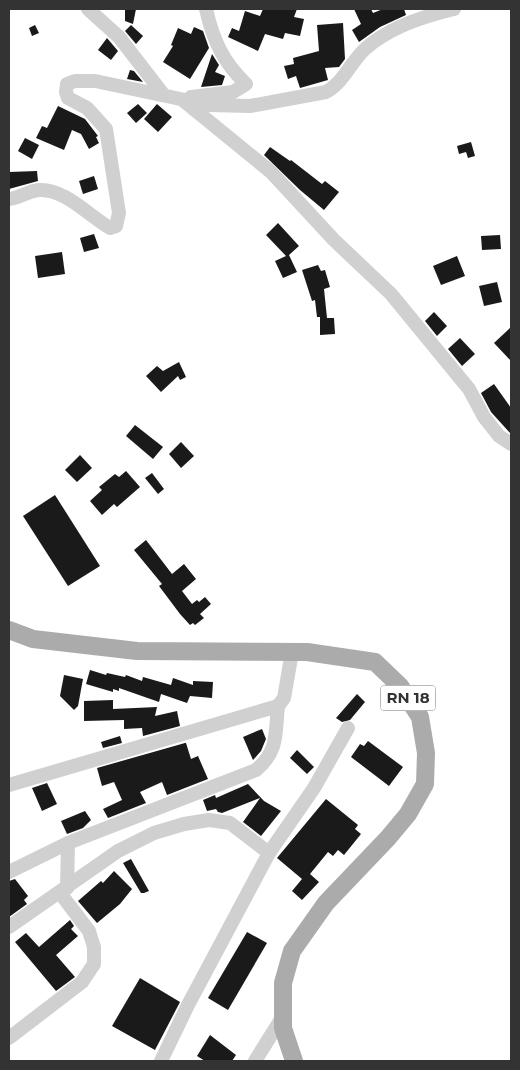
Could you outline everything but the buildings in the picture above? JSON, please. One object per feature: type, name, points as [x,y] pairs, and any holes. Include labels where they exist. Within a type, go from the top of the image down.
[{"type":"main road","name":"RN 18","points":[[9,630],[33,639],[137,652],[307,652],[375,662],[400,686],[420,717],[426,753],[425,784],[408,814],[388,838],[326,903],[292,951],[283,983],[282,1028],[294,1061]]},
{"type":"street","points":[[88,9],[119,37],[163,94]]},
{"type":"street","points":[[182,99],[233,92],[246,84],[230,69],[217,48],[206,9]]},
{"type":"street","points":[[9,199],[18,198],[36,190],[50,190],[110,228],[116,226],[119,213],[106,129],[87,108],[68,98],[66,92],[68,84],[74,81],[95,81],[209,105],[250,106],[326,92],[336,86],[365,48],[393,32],[412,15],[454,9]]},
{"type":"street","points":[[182,99],[272,172],[334,240],[391,294],[469,389],[484,417],[499,436],[511,444]]},
{"type":"street","points":[[9,872],[68,843],[256,770],[267,761],[274,748],[278,706],[284,698],[292,652]]},
{"type":"street","points":[[9,785],[278,706]]},
{"type":"street","points":[[161,1061],[188,1005],[269,853],[314,788],[348,728]]},
{"type":"street","points":[[9,927],[64,890],[118,850],[154,833],[184,824],[209,820],[230,823],[269,853]]},
{"type":"street","points":[[9,1038],[82,982],[94,964],[94,947],[89,931],[64,890],[68,843]]},
{"type":"street","points":[[255,1061],[283,1016]]}]
